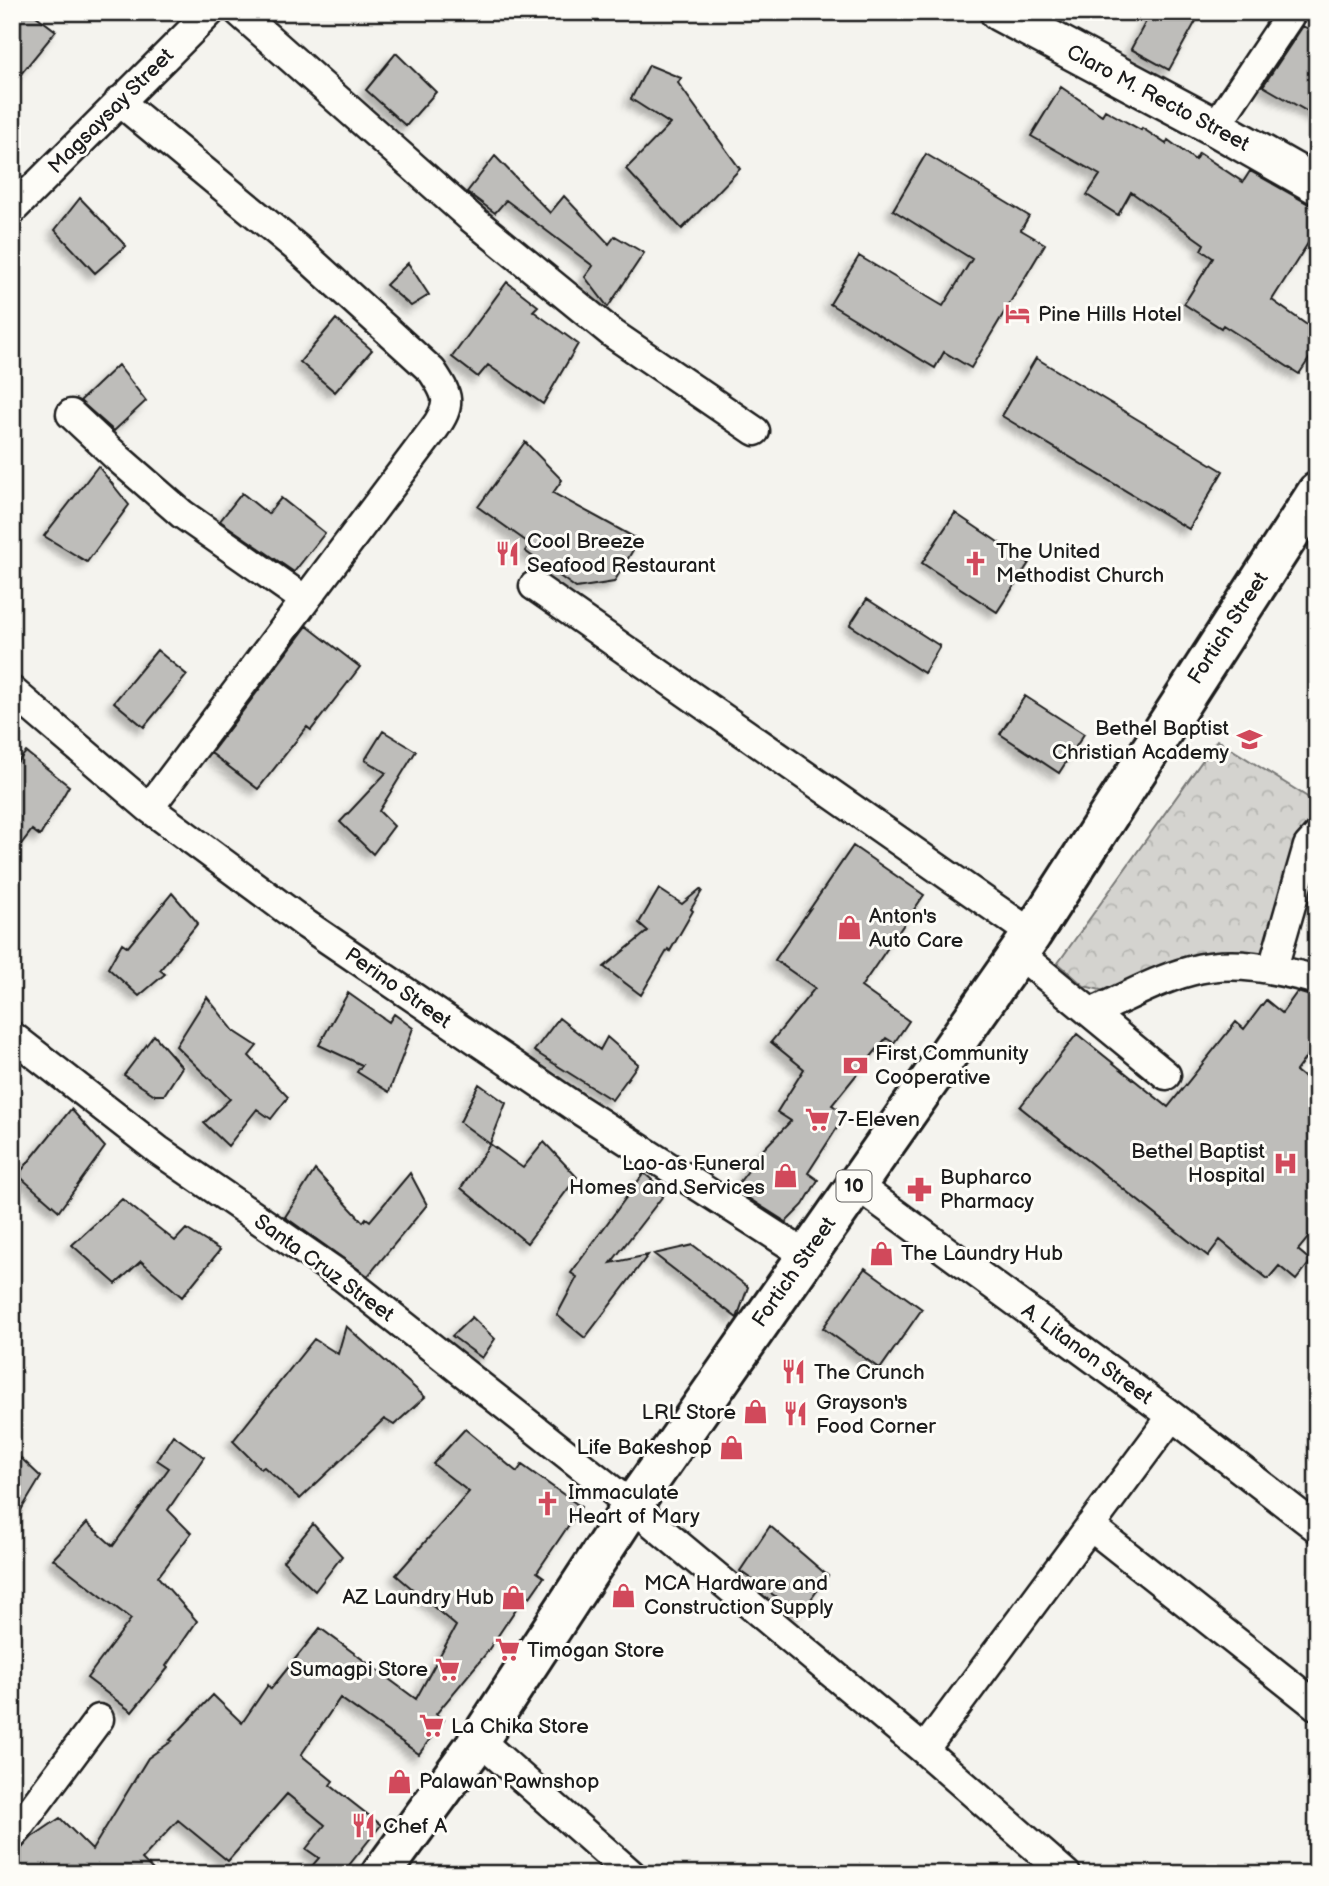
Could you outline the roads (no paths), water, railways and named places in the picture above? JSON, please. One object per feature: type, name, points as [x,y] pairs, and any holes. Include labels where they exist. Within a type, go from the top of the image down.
[{"type":"highway","name":"Fortich Street","points":[[381,1874],[479,1740],[632,1506],[1025,943],[1317,492]]},
{"type":"main road","name":"Claro M. Recto Street","points":[[1016,16],[1317,185]]},
{"type":"street","name":"Magsaysay Street","points":[[12,210],[210,12]]},
{"type":"street","points":[[239,12],[471,218],[613,334],[755,431]]},
{"type":"street","points":[[1215,127],[1292,12]]},
{"type":"street","points":[[119,101],[307,256],[432,372],[443,386],[448,400],[435,429],[149,808]]},
{"type":"street","points":[[71,414],[182,514],[305,600]]},
{"type":"street","points":[[534,586],[1025,943],[1091,1013],[1166,1075]]},
{"type":"street","name":"Perino Street","points":[[12,691],[149,808],[307,925],[578,1109],[806,1255]]},
{"type":"street","points":[[1273,968],[1308,846],[1317,836]]},
{"type":"street","points":[[1091,1013],[1191,971],[1235,965],[1273,968],[1317,980]]},
{"type":"street","name":"Santa Cruz Street","points":[[12,1036],[158,1150],[344,1278],[632,1506],[925,1750],[1066,1874]]},
{"type":"street","name":"A. Litanon Street","points":[[855,1184],[1172,1416],[1317,1528]]},
{"type":"street","points":[[925,1750],[1172,1416]]},
{"type":"street","points":[[1090,1525],[1317,1706]]},
{"type":"street","points":[[12,1836],[99,1719]]},
{"type":"street","points":[[479,1740],[631,1874]]},
{"type":"place","name":"Pine Hills Hotel","points":[[1018,314]]},
{"type":"place","name":"Cool Breeze Seafood Restaurant","points":[[507,553]]},
{"type":"place","name":"The United Methodist Church","points":[[976,563]]},
{"type":"place","name":"Bethel Baptist Christian Academy","points":[[1249,740]]},
{"type":"place","name":"Anton's Auto Care","points":[[849,928]]},
{"type":"place","name":"First Community Cooperative","points":[[855,1065]]},
{"type":"place","name":"7-Eleven","points":[[817,1119]]},
{"type":"place","name":"Bethel Baptist Hospital","points":[[1285,1163]]},
{"type":"place","name":"Lao-as Funeral Homes and Services","points":[[785,1175]]},
{"type":"place","name":"Bupharco Pharmacy","points":[[920,1189]]},
{"type":"place","name":"The Laundry Hub","points":[[881,1253]]},
{"type":"place","name":"The Crunch","points":[[794,1372]]},
{"type":"place","name":"LRL Store","points":[[756,1412]]},
{"type":"place","name":"Grayson's Food Corner","points":[[796,1414]]},
{"type":"place","name":"Life Bakeshop","points":[[732,1447]]},
{"type":"place","name":"Immaculate Heart of Mary","points":[[548,1504]]},
{"type":"place","name":"MCA Hardware and Construction Supply","points":[[624,1595]]},
{"type":"place","name":"AZ Laundry Hub","points":[[514,1597]]},
{"type":"place","name":"Timogan Store","points":[[507,1650]]},
{"type":"place","name":"Sumagpi Store","points":[[448,1669]]},
{"type":"place","name":"La Chika Store","points":[[431,1726]]},
{"type":"place","name":"Palawan Pawnshop","points":[[399,1781]]},
{"type":"place","name":"Chef A","points":[[363,1826]]}]
